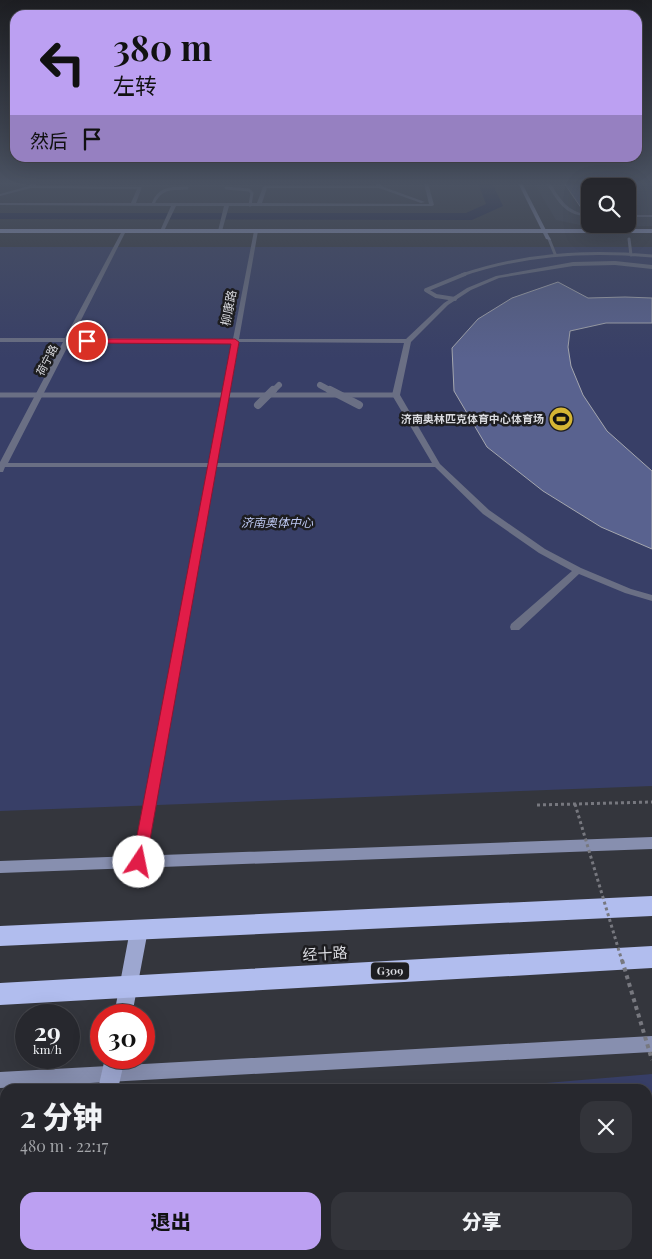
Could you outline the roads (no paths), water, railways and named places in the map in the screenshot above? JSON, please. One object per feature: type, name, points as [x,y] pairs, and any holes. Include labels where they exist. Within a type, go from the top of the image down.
[{"type":"highway","points":[[0,936],[652,906]]},
{"type":"highway","name":"经十路","points":[[0,994],[652,957]]},
{"type":"main road","points":[[0,867],[652,843]]},
{"type":"main road","points":[[125,1004],[138,930]]},
{"type":"main road","points":[[0,1080],[652,1044]]},
{"type":"street","name":"荷宁路","points":[[1,467],[118,242]]},
{"type":"street","name":"柳康路","points":[[139,862],[255,242]]},
{"type":"street","points":[[652,267],[615,263],[573,264],[541,268],[498,277],[469,289],[446,304],[408,341],[396,395],[437,465],[486,512],[542,551],[578,570],[628,591],[652,598]]},
{"type":"street","points":[[0,340],[408,341]]},
{"type":"street","points":[[258,405],[280,384]]},
{"type":"street","points":[[318,384],[359,405]]},
{"type":"street","points":[[1,467],[437,465]]},
{"type":"street","points":[[515,627],[578,570]]},
{"type":"lane","points":[[550,242],[555,254]]},
{"type":"lane","points":[[630,242],[631,255]]},
{"type":"lane","points":[[455,299],[436,296],[426,290],[450,278],[495,264],[555,254],[652,256]]},
{"type":"lane","points":[[0,395],[396,395]]},
{"type":"place","name":"济南奥林匹克体育中心体育场","points":[[561,419]]},
{"type":"park label","name":"济南奥体中心","points":[[277,523]]}]
